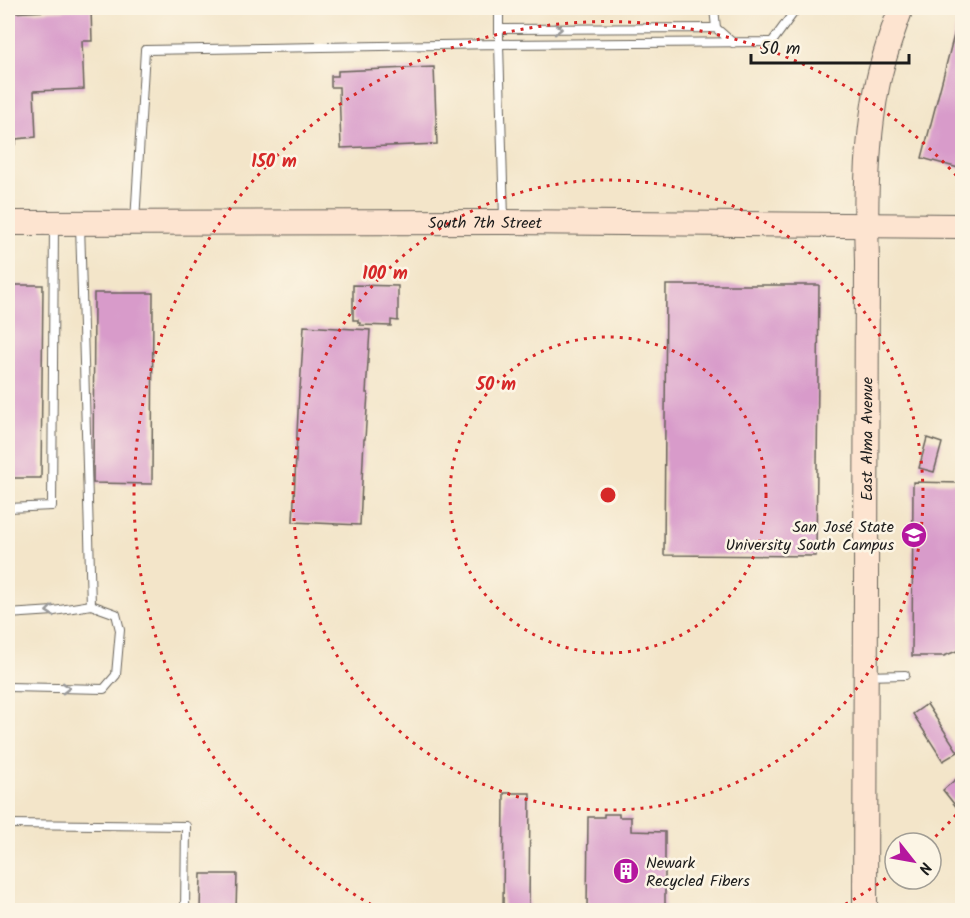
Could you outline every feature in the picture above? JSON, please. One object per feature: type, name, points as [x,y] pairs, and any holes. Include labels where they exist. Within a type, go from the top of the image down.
[{"type":"street","name":"East Alma Avenue","points":[[865,910],[866,193],[869,139],[877,85],[901,8]]},
{"type":"street","name":"South 7th Street","points":[[8,223],[504,222],[963,226]]},
{"type":"lane","points":[[499,8],[504,222]]},
{"type":"lane","points":[[714,8],[716,28]]},
{"type":"lane","points":[[135,223],[145,50],[772,42],[797,8]]},
{"type":"lane","points":[[499,29],[716,28],[733,43]]},
{"type":"lane","points":[[8,508],[52,506],[54,223]]},
{"type":"lane","points":[[80,224],[92,605]]},
{"type":"lane","points":[[8,615],[92,605],[116,614],[120,630],[116,675],[104,689],[8,687]]},
{"type":"lane","points":[[866,676],[905,675]]},
{"type":"lane","points":[[8,825],[186,826],[185,910]]},
{"type":"building","points":[[962,8],[962,169],[922,158]]},
{"type":"building","points":[[91,9],[92,41],[82,41],[84,89],[34,91],[36,137],[16,139],[16,144],[8,145],[8,13]]},
{"type":"building","points":[[434,67],[437,144],[341,148],[339,87],[331,87],[331,76],[338,76],[338,71]]},
{"type":"building","points":[[8,285],[43,285],[41,478],[8,478]]},
{"type":"building","points":[[353,285],[398,286],[398,321],[391,320],[391,326],[360,325],[358,320],[353,320]]},
{"type":"building","points":[[666,285],[819,285],[816,556],[664,555]]},
{"type":"building","points":[[94,293],[153,293],[152,484],[93,483]]},
{"type":"building","points":[[304,326],[370,330],[360,525],[293,522]]},
{"type":"building","points":[[927,438],[942,443],[934,472],[919,468]]},
{"type":"building","points":[[962,481],[962,649],[944,656],[912,656],[913,482],[960,483]]},
{"type":"building","points":[[927,704],[958,752],[943,761],[913,714]]},
{"type":"building","points":[[962,774],[962,814],[943,790]]},
{"type":"building","points":[[504,793],[530,793],[529,910],[503,910]]},
{"type":"building","name":"Newark Recycled Fibers","points":[[604,814],[631,817],[631,831],[665,832],[665,910],[587,910],[588,817],[604,817]]},
{"type":"building","points":[[201,874],[237,874],[236,910],[200,910]]},
{"type":"place","name":"San José State University South Campus","points":[[914,535]]},
{"type":"place","name":"Newark Recycled Fibers","points":[[626,871]]}]
